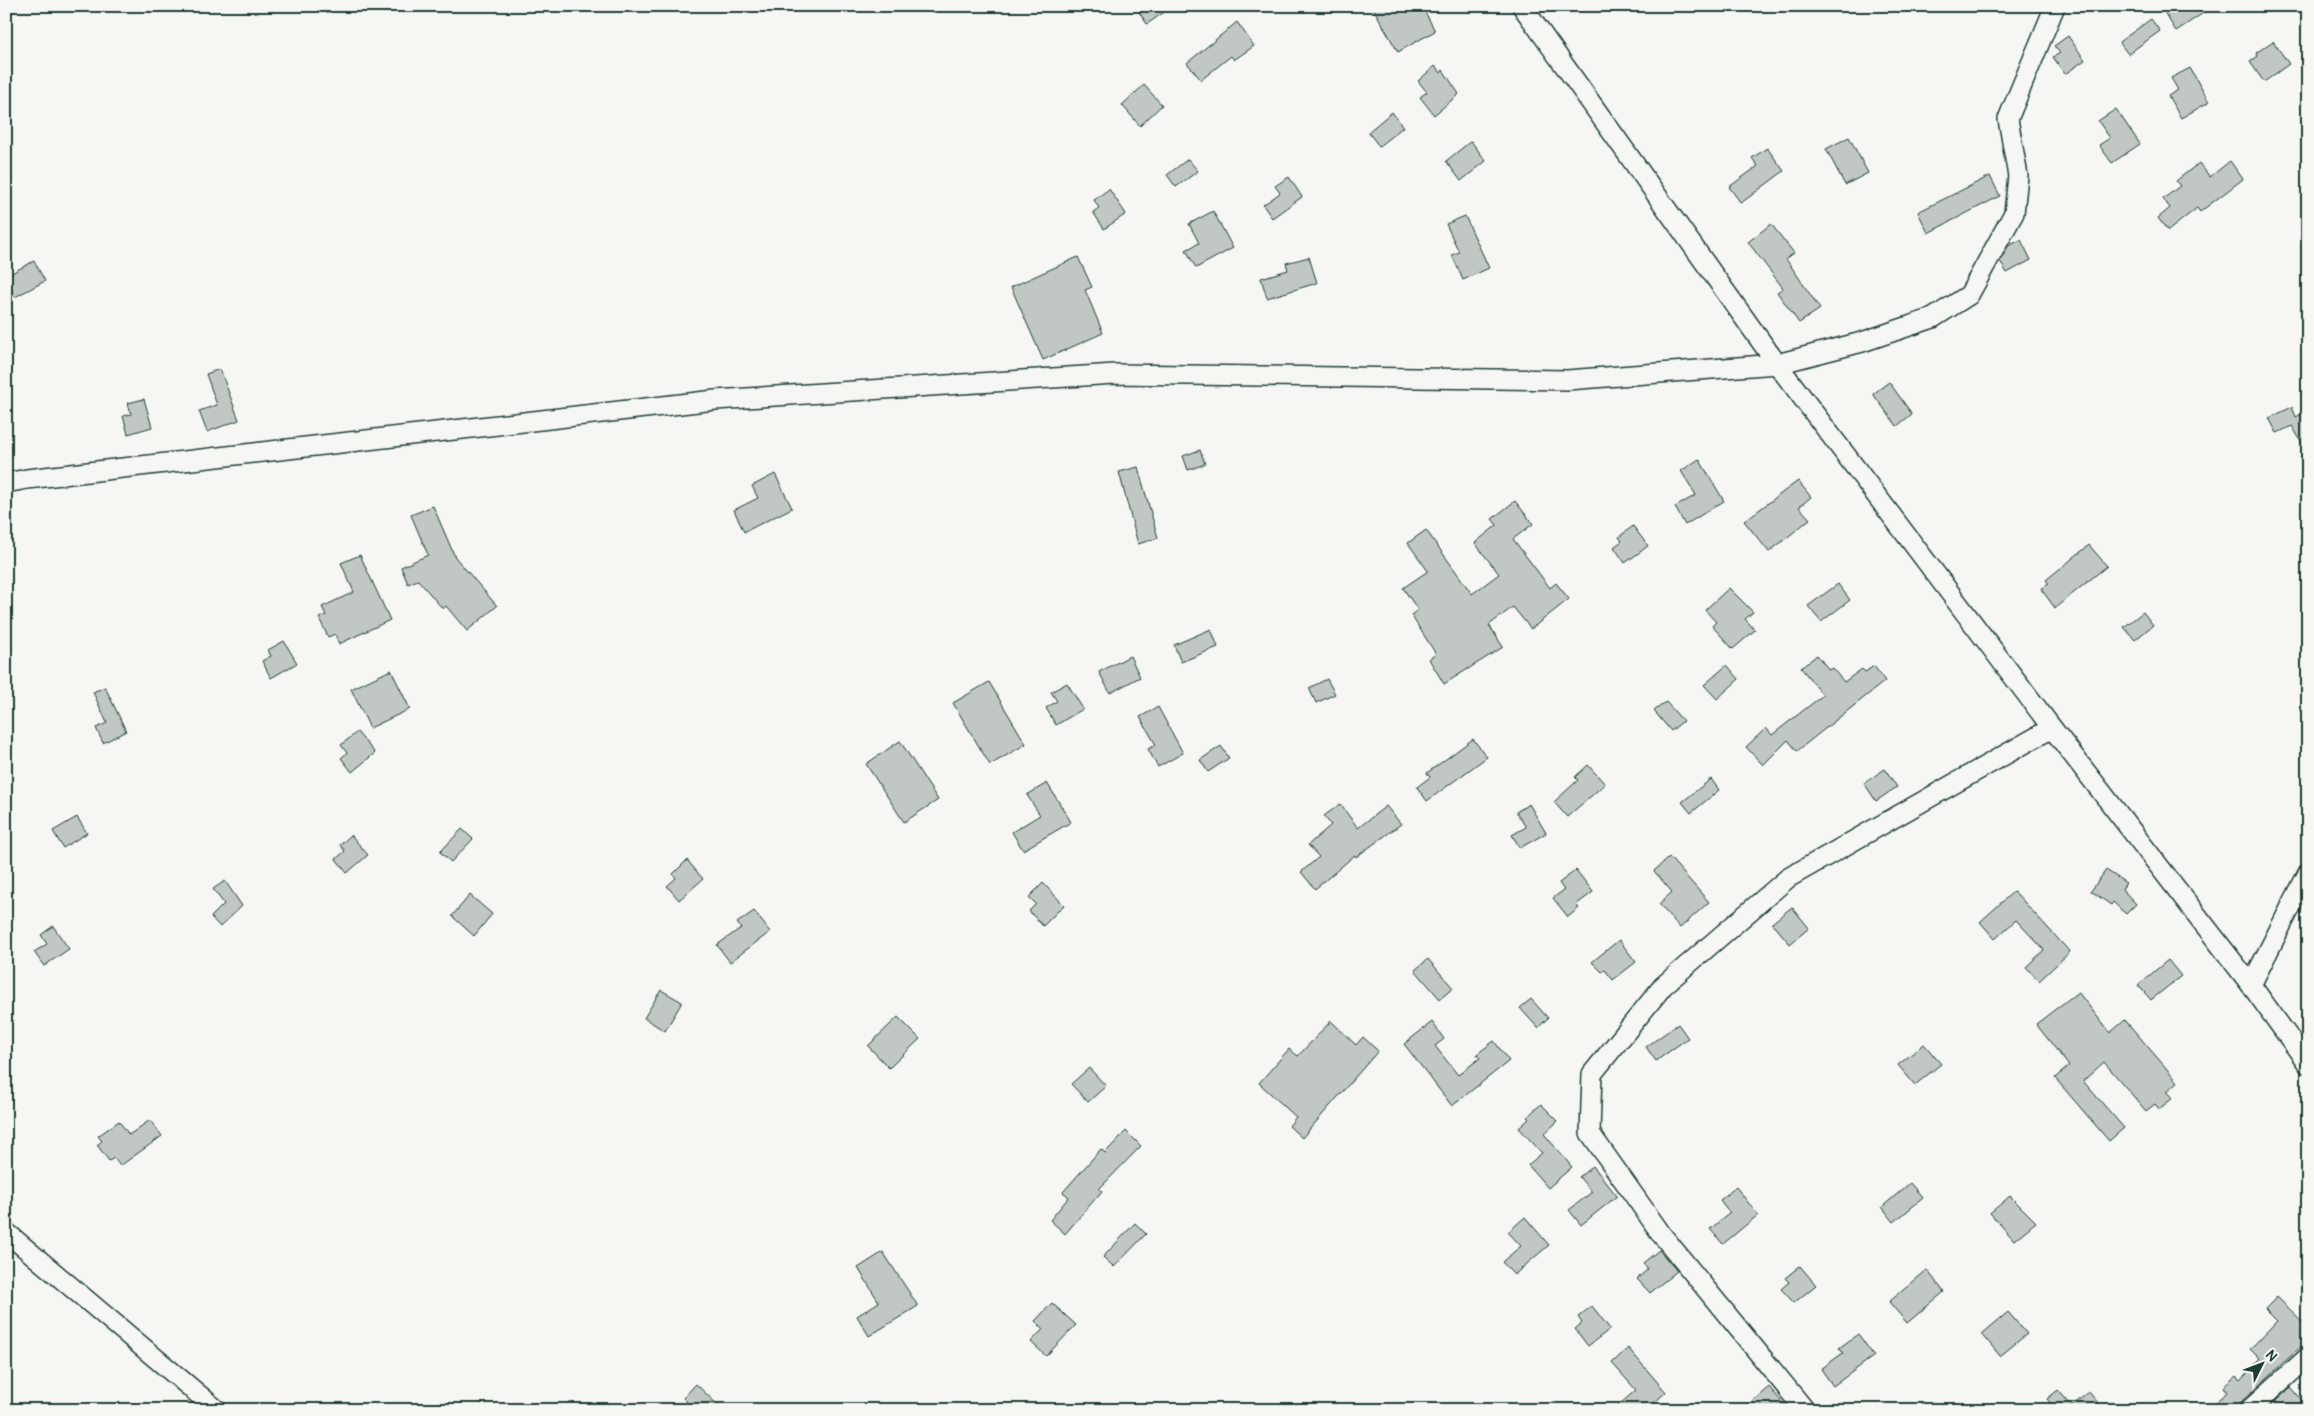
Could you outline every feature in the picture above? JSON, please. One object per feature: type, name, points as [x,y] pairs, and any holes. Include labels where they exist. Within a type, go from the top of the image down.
[{"type":"street","points":[[1522,6],[1777,364],[2052,728],[2251,985],[2308,1064]]},
{"type":"street","points":[[6,483],[27,479],[715,400],[1115,374],[1567,380],[1777,364],[1862,342],[1932,318],[1969,295],[2014,213],[2018,176],[2008,119],[2055,6]]},
{"type":"street","points":[[1805,1410],[1662,1235],[1590,1133],[1592,1074],[1663,986],[1788,878],[2052,728]]},
{"type":"street","points":[[2251,985],[2308,873]]},
{"type":"street","points":[[6,1232],[217,1410]]},
{"type":"street","points":[[2249,1410],[2308,1357]]},
{"type":"building","points":[[1135,6],[1173,6],[1147,24]]},
{"type":"building","points":[[1372,6],[1422,6],[1435,31],[1398,52]]},
{"type":"building","points":[[2174,6],[2214,6],[2176,31],[2164,12]]},
{"type":"building","points":[[2151,19],[2160,31],[2128,54],[2119,42]]},
{"type":"building","points":[[1237,22],[1254,46],[1234,60],[1231,56],[1201,80],[1187,63]]},
{"type":"building","points":[[2068,36],[2085,60],[2065,74],[2053,57],[2060,53],[2054,46]]},
{"type":"building","points":[[2273,41],[2289,64],[2264,82],[2250,62],[2258,56],[2256,53]]},
{"type":"building","points":[[1435,66],[1441,73],[1443,70],[1459,94],[1434,115],[1420,97],[1427,92],[1418,81]]},
{"type":"building","points":[[2190,68],[2209,102],[2181,118],[2168,96],[2178,90],[2171,78]]},
{"type":"building","points":[[1144,85],[1162,105],[1140,126],[1122,105]]},
{"type":"building","points":[[2116,109],[2140,144],[2112,163],[2099,145],[2110,138],[2098,121]]},
{"type":"building","points":[[1392,112],[1403,127],[1379,146],[1368,132]]},
{"type":"building","points":[[1849,137],[1868,173],[1845,185],[1826,149]]},
{"type":"building","points":[[1471,141],[1486,161],[1461,181],[1446,161]]},
{"type":"building","points":[[1767,148],[1784,171],[1741,203],[1729,187],[1758,166],[1752,158]]},
{"type":"building","points":[[1188,159],[1198,171],[1176,187],[1167,175]]},
{"type":"building","points":[[2230,161],[2243,179],[2200,212],[2197,208],[2168,231],[2158,218],[2170,208],[2163,199],[2180,186],[2176,181],[2199,163],[2210,177]]},
{"type":"building","points":[[1990,176],[2000,196],[1928,233],[1918,212]]},
{"type":"building","points":[[1289,177],[1302,197],[1272,218],[1263,205],[1280,193],[1275,186]]},
{"type":"building","points":[[1109,189],[1126,214],[1104,229],[1093,212],[1099,208],[1094,200]]},
{"type":"building","points":[[1213,211],[1233,248],[1196,268],[1186,250],[1199,243],[1189,224]]},
{"type":"building","points":[[1465,216],[1489,268],[1463,280],[1452,255],[1459,252],[1446,224]]},
{"type":"building","points":[[1771,224],[1794,253],[1786,259],[1820,309],[1799,323],[1777,292],[1783,288],[1748,242]]},
{"type":"building","points":[[2021,240],[2031,260],[2007,273],[2000,261],[2008,246]]},
{"type":"building","points":[[1078,257],[1092,287],[1085,290],[1103,333],[1043,360],[1011,287]]},
{"type":"building","points":[[1309,257],[1317,283],[1267,298],[1261,278],[1288,270],[1286,263]]},
{"type":"building","points":[[34,261],[45,281],[15,297],[6,281],[6,276]]},
{"type":"building","points":[[220,369],[239,420],[207,432],[199,411],[217,405],[206,374]]},
{"type":"building","points":[[1889,382],[1912,414],[1897,426],[1873,394]]},
{"type":"building","points":[[144,399],[152,427],[128,434],[123,416],[131,414],[128,403]]},
{"type":"building","points":[[2292,407],[2296,417],[2308,410],[2308,453],[2292,426],[2277,433],[2269,418]]},
{"type":"building","points":[[1200,450],[1205,464],[1188,470],[1183,456]]},
{"type":"building","points":[[1699,459],[1724,501],[1685,525],[1675,507],[1696,495],[1681,471]]},
{"type":"building","points":[[1138,467],[1158,538],[1138,544],[1119,472]]},
{"type":"building","points":[[775,474],[792,508],[744,532],[734,510],[758,498],[752,486]]},
{"type":"building","points":[[1798,481],[1811,497],[1799,507],[1810,519],[1769,552],[1744,521]]},
{"type":"building","points":[[1515,501],[1533,524],[1513,539],[1550,588],[1556,583],[1569,599],[1531,629],[1513,607],[1489,625],[1503,647],[1444,684],[1429,659],[1436,654],[1411,615],[1418,610],[1403,588],[1428,571],[1408,543],[1426,530],[1472,594],[1499,574],[1475,543],[1497,525],[1492,519]]},
{"type":"building","points":[[433,506],[455,557],[497,606],[467,631],[446,606],[443,609],[418,580],[408,584],[401,567],[428,555],[411,515]]},
{"type":"building","points":[[1633,526],[1648,546],[1625,563],[1614,547],[1622,541],[1619,537]]},
{"type":"building","points":[[2089,545],[2107,566],[2055,608],[2041,589],[2049,584],[2046,580]]},
{"type":"building","points":[[360,555],[390,620],[339,644],[335,634],[328,637],[319,618],[326,615],[322,607],[354,592],[341,563]]},
{"type":"building","points":[[1838,584],[1850,600],[1821,622],[1808,606]]},
{"type":"building","points":[[1729,588],[1753,612],[1745,619],[1755,630],[1733,649],[1712,626],[1716,622],[1705,610]]},
{"type":"building","points":[[2143,612],[2153,625],[2135,640],[2124,627]]},
{"type":"building","points":[[1211,629],[1218,647],[1181,662],[1174,645]]},
{"type":"building","points":[[284,641],[297,663],[271,678],[262,661],[271,656],[268,650]]},
{"type":"building","points":[[1817,655],[1829,670],[1832,668],[1844,682],[1862,669],[1865,672],[1874,666],[1885,681],[1797,751],[1788,740],[1763,765],[1746,747],[1766,728],[1772,735],[1823,695],[1801,668]]},
{"type":"building","points":[[1130,656],[1140,677],[1110,693],[1099,672]]},
{"type":"building","points":[[1727,665],[1739,679],[1717,699],[1704,685]]},
{"type":"building","points":[[391,670],[410,709],[370,728],[351,689]]},
{"type":"building","points":[[1327,679],[1335,694],[1316,703],[1309,688]]},
{"type":"building","points":[[989,682],[1026,744],[990,765],[953,703]]},
{"type":"building","points":[[1067,683],[1083,709],[1056,725],[1046,708],[1057,701],[1051,692]]},
{"type":"building","points":[[105,687],[126,731],[103,743],[96,728],[107,723],[93,692]]},
{"type":"building","points":[[1666,702],[1683,721],[1671,731],[1654,711]]},
{"type":"building","points":[[1158,707],[1183,753],[1158,767],[1148,749],[1156,745],[1140,717]]},
{"type":"building","points":[[357,732],[375,753],[352,772],[341,758],[347,753],[341,745]]},
{"type":"building","points":[[1473,739],[1487,757],[1427,801],[1417,787],[1430,777],[1427,773]]},
{"type":"building","points":[[900,741],[938,800],[904,822],[866,764]]},
{"type":"building","points":[[1221,746],[1229,758],[1208,772],[1200,760]]},
{"type":"building","points":[[1588,765],[1605,784],[1567,817],[1554,802],[1578,780],[1575,777]]},
{"type":"building","points":[[1885,769],[1897,787],[1876,801],[1864,783]]},
{"type":"building","points":[[1711,779],[1719,790],[1691,813],[1682,802]]},
{"type":"building","points":[[1047,783],[1071,822],[1023,850],[1012,832],[1040,815],[1027,795]]},
{"type":"building","points":[[1340,804],[1358,828],[1386,806],[1401,824],[1356,857],[1355,855],[1315,889],[1301,872],[1319,857],[1308,845],[1331,825],[1324,816]]},
{"type":"building","points":[[1529,804],[1546,833],[1520,848],[1512,835],[1526,827],[1516,812]]},
{"type":"building","points":[[77,817],[87,833],[63,848],[53,831]]},
{"type":"building","points":[[462,829],[473,839],[451,862],[440,852]]},
{"type":"building","points":[[351,835],[368,855],[347,873],[336,859],[345,851],[340,845]]},
{"type":"building","points":[[1669,857],[1709,902],[1680,928],[1659,904],[1672,892],[1654,871]]},
{"type":"building","points":[[687,860],[703,879],[679,900],[667,886],[676,878],[673,874]]},
{"type":"building","points":[[1576,870],[1593,892],[1576,905],[1579,908],[1568,917],[1553,898],[1564,890],[1559,883]]},
{"type":"building","points":[[2106,870],[2126,883],[2122,889],[2136,904],[2126,914],[2113,902],[2111,905],[2091,891]]},
{"type":"building","points":[[225,881],[242,906],[220,927],[211,917],[224,904],[213,889]]},
{"type":"building","points":[[1043,883],[1064,905],[1043,926],[1029,911],[1036,904],[1029,897]]},
{"type":"building","points":[[2014,891],[2070,952],[2039,981],[2026,967],[2044,950],[2016,920],[1995,939],[1980,922]]},
{"type":"building","points":[[470,895],[492,914],[474,936],[452,916]]},
{"type":"building","points":[[1792,907],[1809,928],[1790,944],[1772,923]]},
{"type":"building","points":[[754,911],[770,932],[730,962],[717,945],[741,928],[737,923]]},
{"type":"building","points":[[53,926],[69,949],[44,966],[34,952],[47,944],[41,935]]},
{"type":"building","points":[[1619,940],[1636,962],[1613,980],[1605,970],[1602,972],[1592,962]]},
{"type":"building","points":[[1428,959],[1453,988],[1440,999],[1415,970]]},
{"type":"building","points":[[2168,960],[2181,976],[2151,1000],[2138,985]]},
{"type":"building","points":[[661,990],[682,1002],[665,1031],[644,1018]]},
{"type":"building","points":[[2078,992],[2110,1033],[2125,1020],[2178,1082],[2167,1091],[2173,1098],[2159,1109],[2155,1104],[2146,1111],[2104,1062],[2083,1081],[2124,1128],[2109,1141],[2055,1078],[2069,1066],[2036,1024]]},
{"type":"building","points":[[1531,999],[1548,1018],[1538,1028],[1520,1008]]},
{"type":"building","points":[[898,1017],[920,1039],[889,1068],[868,1046]]},
{"type":"building","points":[[1331,1021],[1356,1045],[1363,1037],[1378,1051],[1302,1138],[1289,1126],[1296,1117],[1259,1083],[1289,1049],[1298,1056]]},
{"type":"building","points":[[1432,1022],[1444,1039],[1435,1046],[1458,1075],[1480,1058],[1477,1054],[1494,1041],[1509,1061],[1452,1106],[1404,1044]]},
{"type":"building","points":[[1678,1024],[1688,1038],[1656,1061],[1646,1047]]},
{"type":"building","points":[[1924,1044],[1941,1064],[1915,1085],[1898,1065]]},
{"type":"building","points":[[1089,1068],[1106,1086],[1088,1102],[1071,1084]]},
{"type":"building","points":[[1541,1104],[1558,1121],[1544,1134],[1572,1167],[1548,1188],[1528,1165],[1542,1153],[1519,1128],[1529,1119],[1527,1117]]},
{"type":"building","points":[[150,1120],[162,1136],[120,1166],[114,1158],[109,1161],[97,1145],[102,1141],[98,1136],[119,1121],[129,1135]]},
{"type":"building","points":[[1126,1131],[1141,1146],[1099,1189],[1102,1191],[1065,1234],[1050,1220],[1069,1197],[1063,1192],[1101,1149],[1105,1153]]},
{"type":"building","points":[[1593,1166],[1617,1196],[1581,1225],[1569,1210],[1592,1192],[1579,1177]]},
{"type":"building","points":[[1910,1183],[1923,1198],[1894,1222],[1882,1207]]},
{"type":"building","points":[[1736,1187],[1758,1215],[1723,1244],[1710,1229],[1730,1213],[1720,1200]]},
{"type":"building","points":[[2010,1196],[2036,1222],[2014,1240],[1990,1213]]},
{"type":"building","points":[[1525,1217],[1549,1245],[1514,1275],[1502,1262],[1521,1246],[1508,1232]]},
{"type":"building","points":[[1135,1223],[1146,1234],[1114,1267],[1103,1257]]},
{"type":"building","points":[[1659,1250],[1677,1271],[1650,1293],[1637,1279],[1648,1269],[1643,1263]]},
{"type":"building","points":[[883,1252],[918,1306],[869,1336],[857,1316],[879,1302],[858,1268]]},
{"type":"building","points":[[1800,1266],[1816,1285],[1794,1303],[1781,1289],[1789,1282],[1785,1278]]},
{"type":"building","points":[[1927,1270],[1944,1292],[1907,1323],[1889,1302]]},
{"type":"building","points":[[2277,1297],[2308,1327],[2308,1340],[2241,1402],[2238,1410],[2206,1410],[2227,1392],[2223,1387],[2236,1376],[2240,1380],[2260,1359],[2250,1349],[2277,1321],[2265,1309]]},
{"type":"building","points":[[1052,1303],[1076,1325],[1046,1356],[1031,1342],[1043,1329],[1035,1321]]},
{"type":"building","points":[[1592,1306],[1610,1329],[1588,1346],[1575,1329],[1582,1323],[1578,1317]]},
{"type":"building","points":[[2008,1312],[2027,1334],[2000,1356],[1982,1334]]},
{"type":"building","points":[[1858,1334],[1874,1356],[1833,1386],[1821,1369],[1843,1353],[1839,1348]]},
{"type":"building","points":[[1628,1348],[1666,1392],[1646,1410],[1613,1410],[1636,1390],[1612,1363]]},
{"type":"building","points":[[696,1384],[723,1410],[695,1410],[683,1398]]},
{"type":"building","points":[[1769,1387],[1789,1410],[1742,1410]]},
{"type":"building","points":[[2291,1387],[2308,1407],[2308,1410],[2266,1410]]},
{"type":"building","points":[[2058,1390],[2072,1406],[2089,1392],[2104,1410],[2056,1410],[2047,1399]]}]
